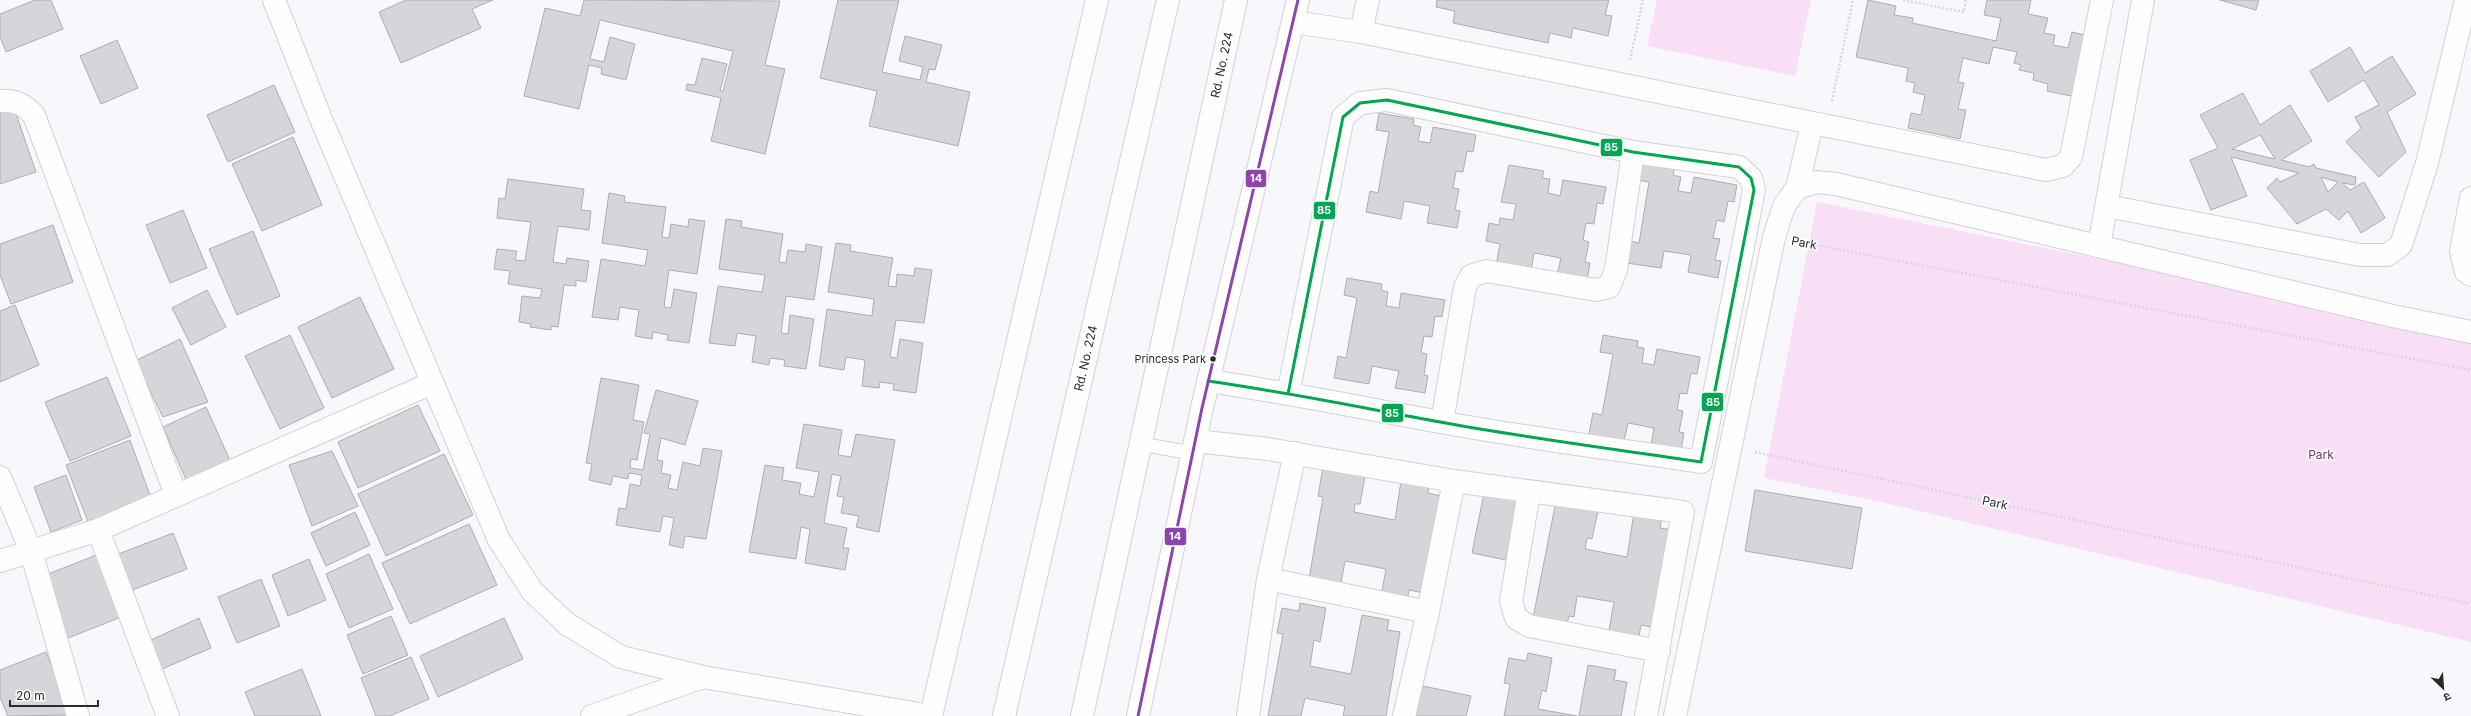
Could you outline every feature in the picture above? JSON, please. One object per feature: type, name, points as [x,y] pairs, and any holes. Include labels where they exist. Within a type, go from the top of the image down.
[{"type":"street","points":[[274,0],[321,119],[498,540],[533,592],[567,624],[621,657],[703,677],[931,716],[1097,0]]},
{"type":"street","name":"Rd. No. 224","points":[[1004,716],[1168,0]]},
{"type":"street","name":"Rd. No. 224","points":[[1082,716],[1236,0]]},
{"type":"street","points":[[1138,716],[1193,447],[1298,0]]},
{"type":"street","points":[[1361,32],[1368,0]]},
{"type":"street","points":[[1293,22],[1361,32],[2046,170],[2063,166],[2070,157],[2102,0]]},
{"type":"street","points":[[2099,246],[2143,0]]},
{"type":"street","points":[[2107,206],[2360,256],[2387,255],[2401,245],[2427,163],[2466,0]]},
{"type":"street","points":[[1288,394],[1343,116],[1360,103],[1386,100],[1632,152],[1739,167],[1751,178],[1754,190],[1701,462]]},
{"type":"street","points":[[0,101],[10,101],[24,104],[34,115],[176,495]]},
{"type":"street","points":[[1675,716],[1774,237],[1784,206],[1797,188],[1819,125]]},
{"type":"street","points":[[1442,422],[1465,287],[1471,276],[1486,272],[1596,290],[1609,287],[1616,270],[1632,152]]},
{"type":"street","points":[[1797,188],[1816,182],[1836,184],[2393,316],[2471,332]]},
{"type":"street","points":[[2471,198],[2461,251],[2466,272],[2471,275]]},
{"type":"street","points":[[1208,381],[1442,422],[1701,462],[1729,456]]},
{"type":"street","points":[[0,561],[98,530],[432,383]]},
{"type":"street","points":[[1193,447],[1241,445],[1454,481],[1716,517]]},
{"type":"street","points":[[1248,716],[1268,579],[1295,453]]},
{"type":"street","points":[[0,476],[31,551],[78,716]]},
{"type":"street","points":[[1404,716],[1428,612],[1454,481]]},
{"type":"street","points":[[1529,492],[1511,601],[1516,618],[1529,626],[1659,651]]},
{"type":"street","points":[[1646,716],[1683,512]]},
{"type":"street","points":[[98,530],[168,716]]},
{"type":"street","points":[[1268,579],[1428,612]]},
{"type":"street","points":[[592,716],[703,677]]},
{"type":"lane","points":[[1141,444],[1193,447]]},
{"type":"path","points":[[1625,86],[1643,0]]},
{"type":"path","points":[[1819,125],[1853,0]]},
{"type":"path","points":[[1904,0],[1964,12],[1966,0]]},
{"type":"path","name":"Park","points":[[1774,237],[2471,370]]},
{"type":"path","name":"Park","points":[[1729,456],[2471,604]]},
{"type":"green space","points":[[1657,0],[1811,0],[1795,76],[1647,46]]},
{"type":"green space","name":"Park","points":[[1817,202],[2471,334],[2471,642],[1881,502],[1764,478]]},
{"type":"building","points":[[35,0],[51,0],[63,29],[6,52],[0,37],[0,14]]},
{"type":"building","points":[[406,0],[493,0],[472,9],[481,28],[401,63],[379,12]]},
{"type":"building","points":[[584,0],[780,1],[765,65],[785,69],[765,154],[711,141],[721,98],[686,90],[687,84],[695,85],[702,58],[727,64],[720,91],[723,91],[733,51],[600,20],[590,59],[604,62],[610,37],[635,44],[626,80],[601,74],[602,68],[589,65],[579,109],[524,96],[545,8],[580,16]]},
{"type":"building","points":[[838,0],[899,0],[882,72],[920,80],[923,67],[899,61],[905,36],[942,45],[935,70],[929,69],[926,82],[970,92],[958,146],[869,126],[877,91],[820,78]]},
{"type":"building","points":[[1437,0],[1609,0],[1605,15],[1612,16],[1608,36],[1573,28],[1571,38],[1550,33],[1548,43],[1453,23],[1455,11],[1436,7]]},
{"type":"building","points":[[1868,0],[1896,6],[1894,15],[1913,18],[1912,23],[1996,41],[2001,18],[1984,15],[1987,0],[2031,0],[2028,14],[2048,18],[2044,33],[2055,35],[2053,45],[2068,48],[2072,32],[2089,36],[2076,97],[2047,91],[2048,84],[2033,80],[2034,73],[2019,70],[2021,65],[2014,63],[2017,52],[1993,47],[1989,64],[1963,58],[1958,82],[1964,83],[1958,109],[1966,110],[1960,139],[1908,128],[1911,113],[1921,115],[1925,95],[1913,92],[1915,83],[1906,81],[1908,68],[1856,57]]},
{"type":"building","points":[[2220,0],[2259,0],[2256,10]]},
{"type":"building","points":[[117,40],[138,88],[101,104],[80,56]]},
{"type":"building","points":[[2350,47],[2365,73],[2392,56],[2416,94],[2387,112],[2406,152],[2379,177],[2346,142],[2361,128],[2355,117],[2379,105],[2364,80],[2328,102],[2310,71]]},
{"type":"building","points":[[274,85],[295,132],[228,162],[207,115]]},
{"type":"building","points":[[2243,93],[2260,125],[2290,105],[2312,141],[2281,160],[2309,167],[2314,164],[2316,168],[2356,177],[2355,185],[2342,183],[2350,190],[2364,182],[2385,218],[2361,233],[2348,211],[2339,220],[2326,209],[2297,224],[2267,188],[2277,178],[2280,182],[2299,173],[2231,157],[2247,196],[2211,210],[2190,160],[2218,148],[2200,115]],"holes":[[[2260,135],[2275,159],[2232,149]],[[2321,177],[2338,182],[2328,192]]]},
{"type":"building","points":[[14,108],[36,172],[0,184],[0,113]]},
{"type":"building","points":[[1379,113],[1414,119],[1413,125],[1421,127],[1418,141],[1430,143],[1433,127],[1476,135],[1473,152],[1467,151],[1463,172],[1456,171],[1453,188],[1459,189],[1455,210],[1460,211],[1457,228],[1427,223],[1430,206],[1404,201],[1401,219],[1366,212],[1370,191],[1378,193],[1389,132],[1376,130]]},
{"type":"building","points":[[293,137],[322,205],[262,231],[232,164]]},
{"type":"building","points":[[1640,163],[1674,169],[1673,175],[1681,177],[1678,191],[1691,193],[1694,177],[1737,185],[1734,202],[1728,201],[1724,222],[1717,220],[1713,238],[1720,239],[1715,260],[1721,261],[1718,278],[1688,272],[1691,255],[1664,251],[1661,268],[1626,263],[1630,241],[1639,243],[1649,182],[1637,180]]},
{"type":"building","points":[[1509,165],[1544,171],[1542,178],[1550,179],[1548,193],[1560,196],[1563,180],[1606,187],[1603,204],[1597,203],[1594,224],[1586,223],[1583,240],[1589,242],[1585,262],[1590,263],[1587,280],[1557,275],[1561,258],[1534,253],[1531,271],[1496,265],[1500,244],[1486,241],[1489,223],[1499,225],[1500,218],[1513,220],[1516,204],[1501,202]]},
{"type":"building","points":[[508,179],[584,189],[581,210],[591,211],[589,230],[558,226],[553,262],[566,264],[567,258],[589,261],[586,282],[576,280],[576,286],[564,285],[558,327],[551,326],[551,330],[530,327],[531,324],[519,322],[522,296],[540,298],[542,289],[508,284],[510,271],[494,269],[497,249],[517,251],[515,260],[525,261],[531,222],[497,218],[499,198],[505,199]]},
{"type":"building","points":[[609,193],[625,196],[624,202],[666,207],[662,237],[669,238],[671,224],[688,227],[689,219],[705,221],[697,274],[669,270],[664,307],[671,308],[674,289],[697,293],[689,343],[667,340],[668,335],[653,332],[652,339],[635,336],[639,310],[620,307],[618,320],[592,317],[601,259],[645,266],[648,250],[602,243]]},
{"type":"building","points":[[183,210],[207,268],[170,283],[146,225]]},
{"type":"building","points":[[726,219],[742,221],[741,227],[783,234],[779,262],[786,263],[788,250],[805,252],[806,244],[822,247],[814,300],[786,296],[781,333],[788,334],[790,315],[814,319],[806,369],[784,366],[785,360],[770,358],[769,365],[752,362],[756,336],[737,333],[735,346],[709,343],[718,286],[762,292],[765,275],[719,269]]},
{"type":"building","points":[[53,225],[73,282],[11,304],[0,275],[0,244]]},
{"type":"building","points":[[253,231],[280,296],[237,315],[209,249]]},
{"type":"building","points":[[836,243],[851,245],[850,251],[893,258],[888,286],[896,287],[897,274],[914,276],[915,268],[932,270],[924,323],[896,320],[890,357],[897,358],[900,339],[923,343],[916,393],[893,390],[894,384],[880,382],[879,388],[862,386],[865,360],[846,357],[844,370],[819,366],[827,309],[872,316],[874,299],[828,292]]},
{"type":"building","points":[[1347,278],[1382,284],[1381,290],[1388,292],[1386,306],[1399,308],[1401,293],[1445,300],[1442,317],[1435,316],[1432,337],[1424,336],[1421,353],[1427,354],[1424,375],[1428,376],[1425,393],[1395,388],[1399,371],[1372,366],[1369,384],[1334,378],[1338,356],[1346,358],[1357,298],[1344,295]]},
{"type":"building","points":[[207,290],[226,327],[191,345],[172,308]]},
{"type":"building","points":[[360,297],[394,369],[332,398],[298,327]]},
{"type":"building","points":[[15,305],[39,365],[0,382],[0,311]]},
{"type":"building","points":[[290,335],[324,408],[280,429],[245,356]]},
{"type":"building","points":[[1603,335],[1638,341],[1637,347],[1644,348],[1642,363],[1654,365],[1657,349],[1700,357],[1697,374],[1691,373],[1687,394],[1680,393],[1677,410],[1683,411],[1679,432],[1684,433],[1681,450],[1651,445],[1654,428],[1628,423],[1624,441],[1589,434],[1593,413],[1602,415],[1613,354],[1600,352]]},
{"type":"building","points":[[180,339],[208,402],[163,417],[135,361]]},
{"type":"building","points":[[107,377],[131,436],[70,461],[45,402]]},
{"type":"building","points":[[601,378],[639,385],[633,420],[644,422],[637,460],[631,459],[630,468],[643,470],[650,434],[644,433],[656,390],[698,401],[685,445],[661,438],[657,460],[663,461],[661,473],[671,475],[668,488],[677,490],[683,462],[700,466],[703,448],[722,451],[706,539],[685,536],[683,548],[669,545],[674,518],[663,516],[660,532],[616,525],[619,508],[626,509],[630,484],[640,486],[642,475],[629,473],[628,479],[613,476],[611,485],[589,480],[592,464],[586,463]]},
{"type":"building","points":[[418,405],[440,451],[358,488],[338,442]]},
{"type":"building","points":[[206,407],[232,465],[187,482],[163,427]]},
{"type":"building","points":[[804,424],[842,430],[838,455],[851,457],[856,434],[895,440],[879,532],[856,527],[859,516],[841,513],[844,497],[837,496],[841,476],[832,474],[824,523],[847,528],[843,548],[849,548],[845,570],[805,563],[810,529],[801,527],[796,559],[749,552],[765,465],[784,468],[782,480],[801,483],[799,494],[814,497],[819,472],[796,468]]},
{"type":"building","points":[[130,440],[151,498],[88,522],[66,465]]},
{"type":"building","points":[[332,451],[358,506],[312,526],[289,465]]},
{"type":"building","points":[[444,454],[473,515],[386,556],[358,494]]},
{"type":"building","points":[[1324,461],[1366,471],[1360,504],[1355,504],[1354,512],[1395,520],[1402,475],[1430,480],[1428,493],[1441,496],[1424,593],[1409,590],[1407,600],[1381,596],[1386,569],[1345,561],[1341,583],[1337,582],[1335,589],[1308,585],[1323,497],[1318,496]]},
{"type":"building","points":[[66,475],[82,520],[51,532],[34,487]]},
{"type":"building","points":[[1485,488],[1519,494],[1506,560],[1472,553]]},
{"type":"building","points":[[1755,490],[1862,508],[1852,569],[1745,551]]},
{"type":"building","points":[[1573,501],[1599,506],[1592,539],[1587,538],[1585,549],[1627,557],[1634,513],[1662,517],[1660,528],[1673,530],[1656,628],[1641,625],[1638,642],[1608,636],[1614,602],[1577,596],[1574,617],[1569,616],[1567,624],[1533,618],[1555,506],[1572,508]]},
{"type":"building","points":[[355,512],[370,545],[326,566],[311,533]]},
{"type":"building","points":[[469,524],[497,585],[410,624],[382,563]]},
{"type":"building","points":[[173,533],[187,569],[127,592],[113,556]]},
{"type":"building","points":[[99,554],[124,616],[63,640],[38,578]]},
{"type":"building","points":[[369,554],[393,609],[349,628],[326,574]]},
{"type":"building","points":[[309,559],[326,600],[288,616],[272,575]]},
{"type":"building","points":[[261,579],[280,626],[237,643],[218,597]]},
{"type":"building","points":[[1300,603],[1326,608],[1320,642],[1314,640],[1310,666],[1351,674],[1362,615],[1389,620],[1387,630],[1400,632],[1386,716],[1343,716],[1345,706],[1305,698],[1301,716],[1268,716],[1283,634],[1277,633],[1282,608],[1299,611]]},
{"type":"building","points":[[391,616],[408,655],[363,674],[347,635]]},
{"type":"building","points":[[199,618],[211,648],[162,669],[151,640]]},
{"type":"building","points":[[504,618],[523,659],[438,697],[420,656]]},
{"type":"building","points":[[46,652],[71,715],[8,716],[0,697],[0,670]]},
{"type":"building","points":[[1528,653],[1552,658],[1546,692],[1542,690],[1538,709],[1577,716],[1504,716],[1510,684],[1504,683],[1509,658],[1526,661]]},
{"type":"building","points":[[411,657],[429,699],[390,716],[376,716],[361,678]]},
{"type":"building","points":[[1588,665],[1616,670],[1614,680],[1627,682],[1621,716],[1579,716]]},
{"type":"building","points":[[302,669],[321,716],[255,716],[245,692]]},
{"type":"building","points":[[1418,685],[1471,696],[1466,716],[1411,716]]},
{"type":"transit line","name":"14","points":[[1138,716],[1202,408],[1298,0]]},
{"type":"transit line","name":"85","points":[[1208,381],[1237,385],[1266,390],[1295,395],[1505,433],[1701,462],[1754,190],[1751,178],[1739,167],[1633,152],[1387,100],[1360,103],[1343,117],[1288,394]]},
{"type":"place","name":"Princess Park","points":[[1213,359]]}]
